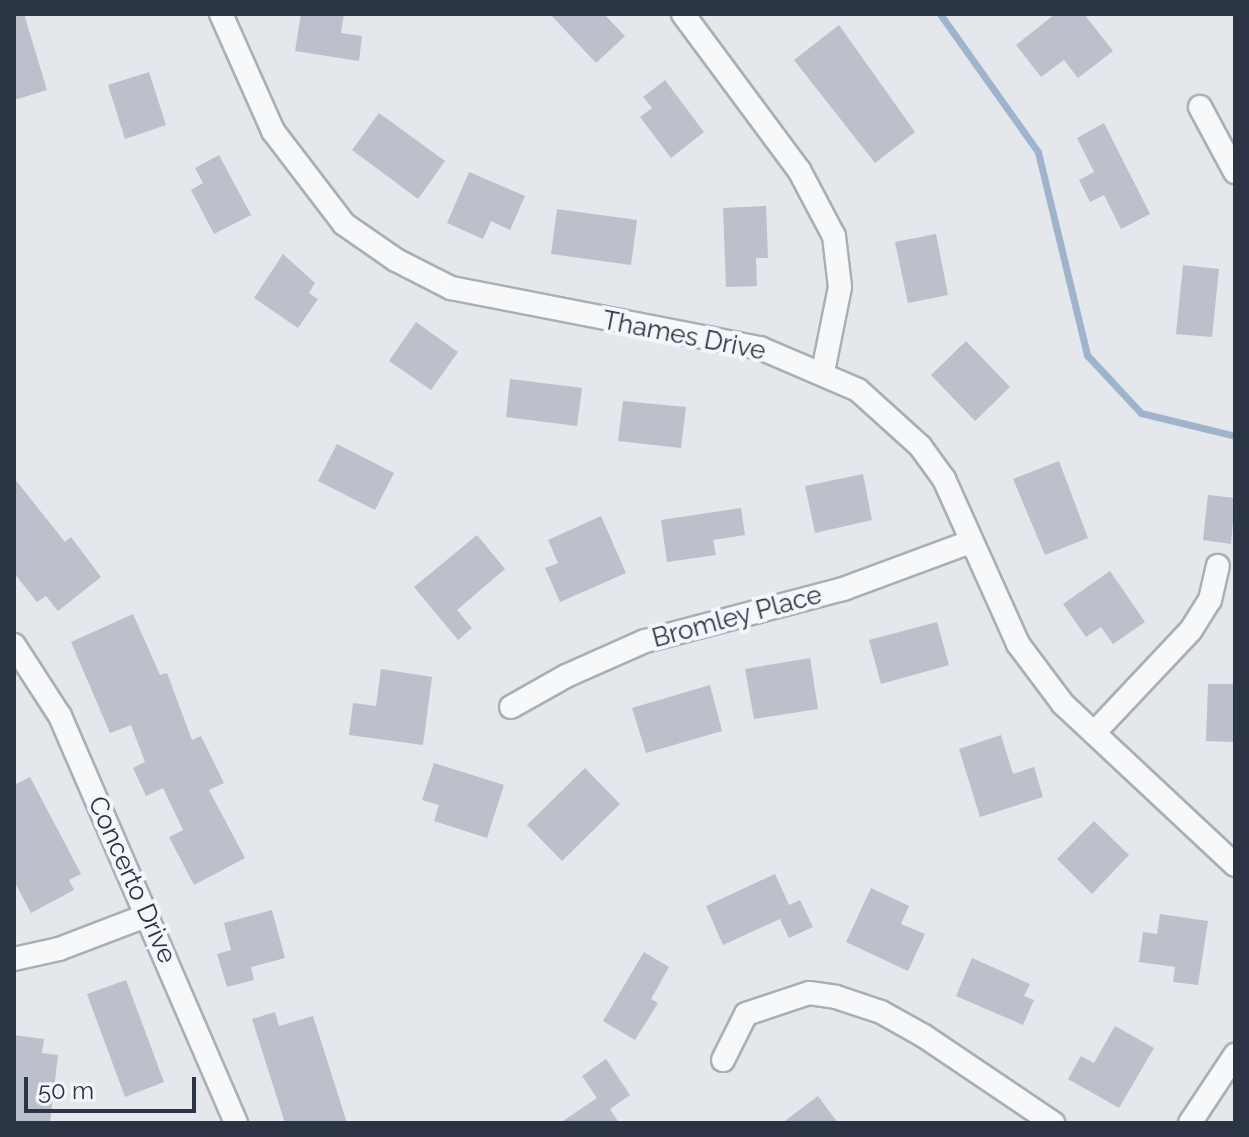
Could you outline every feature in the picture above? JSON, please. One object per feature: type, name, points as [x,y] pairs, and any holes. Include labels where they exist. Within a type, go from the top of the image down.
[{"type":"street","name":"Thames Drive","points":[[221,14],[273,131],[344,224],[396,260],[451,288],[760,348],[823,371],[858,390],[920,446],[944,479],[1018,644],[1063,704],[1235,865]]},
{"type":"street","points":[[683,14],[799,170],[834,236],[840,287],[823,371]]},
{"type":"street","points":[[1200,107],[1235,172]]},
{"type":"street","name":"Bromley Place","points":[[511,707],[566,676],[645,641],[843,589],[970,542]]},
{"type":"street","points":[[1094,733],[1191,630],[1210,600],[1218,566]]},
{"type":"street","name":"Concerto Drive","points":[[14,645],[60,716],[236,1123]]},
{"type":"street","points":[[14,959],[59,949],[148,915]]},
{"type":"street","points":[[723,1060],[746,1014],[809,993],[836,997],[881,1012],[924,1036],[1053,1123]]},
{"type":"street","points":[[1190,1123],[1235,1055]]},
{"type":"building","points":[[14,14],[24,14],[47,90],[14,100]]},
{"type":"building","points":[[301,14],[344,14],[341,33],[362,36],[359,61],[295,51]]},
{"type":"building","points":[[550,14],[604,14],[625,36],[596,63]]},
{"type":"building","points":[[1055,14],[1084,14],[1113,51],[1078,78],[1064,60],[1041,77],[1016,45]]},
{"type":"building","points":[[839,25],[915,132],[875,163],[794,60]]},
{"type":"building","points":[[149,72],[166,125],[125,139],[108,85]]},
{"type":"building","points":[[665,80],[704,132],[671,158],[640,117],[652,108],[643,97]]},
{"type":"building","points":[[379,113],[445,161],[418,199],[352,150]]},
{"type":"building","points":[[1104,123],[1150,214],[1121,229],[1104,195],[1090,202],[1079,180],[1094,172],[1077,138]]},
{"type":"building","points":[[219,155],[251,215],[214,234],[191,190],[203,183],[195,168]]},
{"type":"building","points":[[469,172],[525,196],[510,230],[491,221],[483,239],[447,223]]},
{"type":"building","points":[[766,206],[768,258],[756,258],[757,286],[726,287],[723,208]]},
{"type":"building","points":[[557,209],[637,220],[631,265],[551,254]]},
{"type":"building","points":[[936,234],[948,295],[908,303],[895,242]]},
{"type":"building","points":[[283,254],[315,283],[309,293],[318,299],[298,328],[254,298]]},
{"type":"building","points":[[1183,265],[1219,269],[1212,337],[1176,334]]},
{"type":"building","points":[[416,322],[458,352],[431,390],[389,361]]},
{"type":"building","points":[[966,341],[1010,387],[975,421],[931,375]]},
{"type":"building","points":[[510,379],[582,388],[577,426],[506,417]]},
{"type":"building","points":[[623,401],[686,407],[681,448],[618,441]]},
{"type":"building","points":[[337,444],[394,473],[375,510],[318,481]]},
{"type":"building","points":[[1059,461],[1088,538],[1045,555],[1013,479]]},
{"type":"building","points":[[863,474],[872,520],[815,533],[805,486]]},
{"type":"building","points":[[14,478],[65,542],[71,537],[101,577],[58,611],[46,596],[37,602],[14,573]]},
{"type":"building","points":[[1208,495],[1235,498],[1231,544],[1203,540]]},
{"type":"building","points":[[741,508],[745,535],[713,540],[716,555],[667,562],[661,520]]},
{"type":"building","points":[[601,516],[626,573],[560,602],[545,568],[558,563],[548,540]]},
{"type":"building","points":[[477,535],[505,569],[457,610],[472,628],[458,640],[414,587]]},
{"type":"building","points":[[1110,571],[1145,622],[1113,644],[1101,627],[1086,637],[1063,604]]},
{"type":"building","points":[[133,614],[160,675],[167,673],[192,740],[201,736],[224,783],[209,790],[245,858],[194,885],[169,837],[183,830],[163,788],[146,796],[133,768],[145,762],[131,725],[110,733],[71,642]]},
{"type":"building","points":[[937,622],[949,665],[881,684],[869,640]]},
{"type":"building","points":[[810,658],[818,709],[754,719],[745,669]]},
{"type":"building","points":[[381,669],[432,677],[423,745],[349,735],[353,703],[376,706]]},
{"type":"building","points":[[1208,684],[1235,684],[1235,742],[1206,741]]},
{"type":"building","points":[[710,685],[722,731],[646,753],[632,708]]},
{"type":"building","points":[[1001,735],[1013,774],[1034,767],[1043,797],[980,817],[959,749]]},
{"type":"building","points":[[434,763],[504,785],[487,838],[434,821],[439,805],[422,800]]},
{"type":"building","points":[[585,768],[620,804],[562,861],[527,825]]},
{"type":"building","points":[[30,777],[81,874],[69,880],[74,890],[31,913],[14,881],[14,785]]},
{"type":"building","points":[[1094,821],[1129,855],[1092,894],[1057,859]]},
{"type":"building","points":[[775,874],[789,905],[800,900],[813,927],[789,938],[780,919],[723,945],[706,906]]},
{"type":"building","points":[[871,888],[909,906],[901,924],[925,934],[908,971],[846,942]]},
{"type":"building","points":[[272,910],[285,958],[251,967],[254,980],[227,987],[217,954],[231,950],[224,923]]},
{"type":"building","points":[[1160,914],[1208,921],[1198,985],[1173,982],[1175,967],[1139,962],[1143,932],[1157,934]]},
{"type":"building","points":[[644,952],[669,967],[651,999],[658,1003],[635,1040],[603,1021]]},
{"type":"building","points":[[972,958],[1030,984],[1024,996],[1034,1000],[1023,1025],[956,996]]},
{"type":"building","points":[[126,980],[164,1082],[125,1097],[87,994]]},
{"type":"building","points":[[275,1012],[279,1026],[313,1016],[347,1123],[285,1123],[252,1019]]},
{"type":"building","points":[[1115,1026],[1154,1048],[1119,1108],[1068,1079],[1081,1056],[1094,1063]]},
{"type":"building","points":[[14,1035],[44,1039],[42,1053],[58,1055],[50,1123],[14,1123]]},
{"type":"building","points":[[606,1059],[630,1095],[610,1109],[619,1123],[560,1123],[597,1098],[582,1076]]},
{"type":"building","points":[[818,1096],[838,1123],[782,1123]]},
{"type":"waterway","points":[[940,14],[1038,152],[1087,355],[1141,413],[1235,436]]}]
